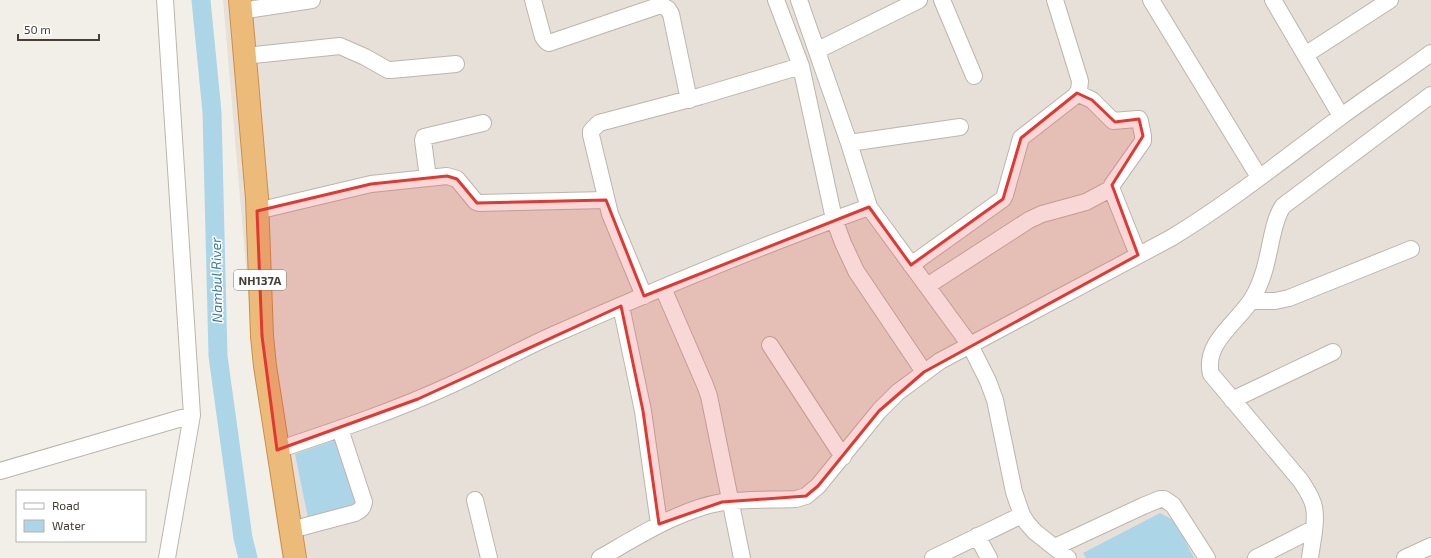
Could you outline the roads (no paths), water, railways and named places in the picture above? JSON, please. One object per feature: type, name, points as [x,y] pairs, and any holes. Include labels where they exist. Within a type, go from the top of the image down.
[{"type":"highway","name":"NH137A","points":[[240,6],[257,211],[262,336],[277,450],[295,558]]},
{"type":"street","points":[[165,0],[192,415],[167,558]]},
{"type":"street","points":[[240,6],[312,0]]},
{"type":"street","points":[[533,0],[543,37],[549,43],[661,5],[671,14],[689,100]]},
{"type":"street","points":[[776,0],[801,66],[828,188],[851,214],[911,265],[970,345],[988,381],[994,400],[1014,492],[1022,514],[1027,523],[1035,532],[1068,558]]},
{"type":"street","points":[[800,0],[849,143],[851,214],[843,243],[856,271],[924,372]]},
{"type":"street","points":[[818,50],[898,4],[919,0]]},
{"type":"street","points":[[942,0],[974,76]]},
{"type":"street","points":[[911,265],[1003,199],[1006,195],[1022,138],[1079,91],[1080,81],[1055,0]]},
{"type":"street","points":[[1151,0],[1259,177]]},
{"type":"street","points":[[1273,0],[1341,116]]},
{"type":"street","points":[[1305,55],[1390,0]]},
{"type":"street","points":[[245,56],[340,46],[365,57],[388,70],[456,64]]},
{"type":"street","points":[[600,558],[659,524],[694,510],[722,502],[796,498],[806,496],[818,486],[843,457],[879,411],[898,392],[924,372],[970,345],[1171,238],[1194,224],[1341,116],[1431,53]]},
{"type":"street","points":[[644,296],[610,214],[590,135],[591,131],[599,123],[689,100],[801,66]]},
{"type":"street","points":[[1077,94],[1092,100],[1113,121],[1137,119],[1140,121],[1144,136],[1143,142],[1113,183],[1112,188],[1138,255]]},
{"type":"street","points":[[1310,558],[1315,517],[1314,506],[1309,494],[1301,481],[1211,374],[1209,367],[1210,360],[1220,338],[1251,300],[1258,287],[1264,271],[1275,222],[1283,206],[1431,95]]},
{"type":"street","points":[[428,178],[423,140],[424,136],[483,123]]},
{"type":"street","points":[[849,143],[960,127]]},
{"type":"street","points":[[257,211],[371,184],[447,176],[454,177],[479,203],[606,200]]},
{"type":"street","points":[[927,286],[1029,220],[1042,214],[1086,202],[1112,188]]},
{"type":"street","points":[[277,450],[340,429],[455,383],[523,348],[711,267],[851,214]]},
{"type":"street","points":[[1251,300],[1275,301],[1289,298],[1411,249]]},
{"type":"street","points":[[663,288],[707,390],[742,558]]},
{"type":"street","points":[[621,306],[643,410],[659,524]]},
{"type":"street","points":[[770,345],[843,457]]},
{"type":"street","points":[[1232,400],[1333,352]]},
{"type":"street","points":[[0,471],[192,415]]},
{"type":"street","points":[[291,530],[355,513],[364,507],[364,502],[340,429]]},
{"type":"street","points":[[1055,547],[1143,506],[1160,499],[1164,499],[1173,505],[1207,558]]},
{"type":"street","points":[[475,500],[489,558]]},
{"type":"street","points":[[933,558],[1022,514]]},
{"type":"street","points":[[1256,558],[1314,529]]},
{"type":"street","points":[[982,533],[989,558]]},
{"type":"street","points":[[1405,558],[1431,546]]},
{"type":"water","points":[[335,440],[358,506],[308,518],[295,454]]},
{"type":"water","points":[[1160,513],[1175,521],[1194,558],[1086,558],[1083,553]]},
{"type":"waterway","name":"Nambul River","points":[[201,0],[212,112],[218,356],[243,538],[248,558]]}]
